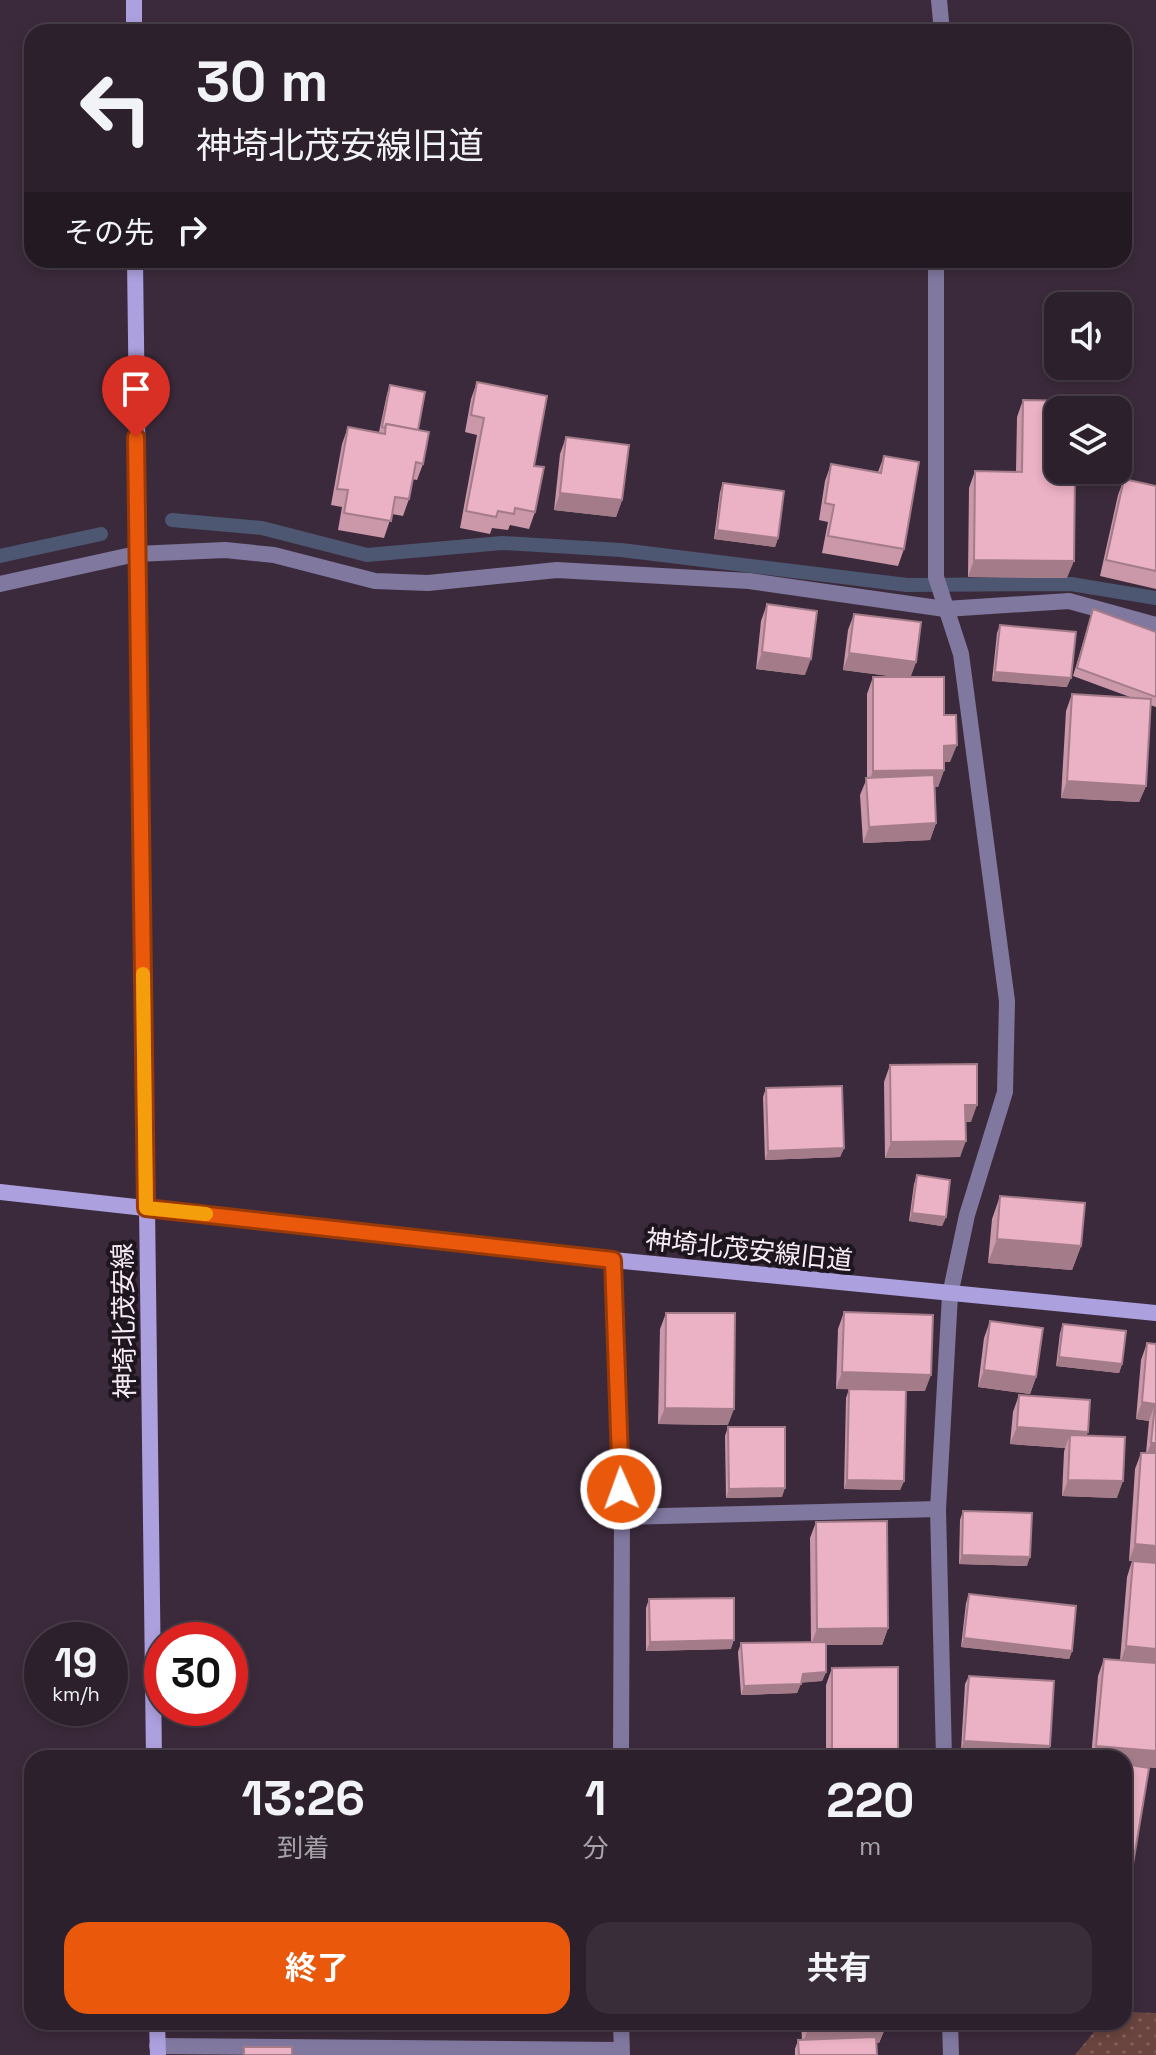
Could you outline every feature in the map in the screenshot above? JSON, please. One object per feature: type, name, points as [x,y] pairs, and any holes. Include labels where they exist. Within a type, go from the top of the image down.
[{"type":"main road","points":[[134,0],[134,24]]},
{"type":"main road","name":"神埼北茂安線","points":[[135,268],[136,554],[154,1750]]},
{"type":"main road","name":"神埼北茂安線旧道","points":[[0,1192],[613,1260],[1156,1313]]},
{"type":"main road","points":[[157,2030],[158,2051]]},
{"type":"street","points":[[939,0],[941,24]]},
{"type":"street","points":[[936,268],[936,577],[961,654],[1007,1001],[1005,1092],[967,1215],[950,1295],[938,1509],[944,1750]]},
{"type":"street","points":[[0,584],[136,554],[225,550],[274,555],[375,581],[428,583],[557,570],[749,581],[945,609],[1069,601],[1156,625]]},
{"type":"street","points":[[613,1260],[622,1517],[621,1750]]},
{"type":"street","points":[[622,1517],[938,1509]]},
{"type":"street","points":[[158,2051],[622,2053],[621,2030]]},
{"type":"street","points":[[950,2030],[951,2055]]},
{"type":"shaded area","points":[[1132,2012],[1156,2013],[1156,2055],[1075,2055],[1095,2030],[1132,2030]]},
{"type":"building","points":[[477,382],[547,396],[534,466],[544,467],[535,512],[515,508],[514,514],[498,511],[496,517],[466,511],[484,418],[471,415]]},
{"type":"building","points":[[390,385],[425,392],[418,430],[386,424],[385,428],[382,427]]},
{"type":"building","points":[[1023,400],[1044,400],[1044,484],[1075,484],[1074,561],[974,560],[975,471],[1022,472]]},
{"type":"building","points":[[386,424],[429,432],[423,464],[416,462],[409,499],[395,497],[391,521],[344,513],[348,490],[337,489],[348,427],[385,434]]},
{"type":"building","points":[[566,437],[629,445],[622,500],[560,493]]},
{"type":"building","points":[[884,456],[919,462],[904,549],[828,536],[834,505],[825,503],[831,464],[881,473]]},
{"type":"building","points":[[1132,481],[1156,486],[1156,571],[1106,560],[1123,484],[1132,484]]},
{"type":"building","points":[[723,483],[784,491],[778,538],[717,530]]},
{"type":"building","points":[[767,604],[817,611],[811,659],[762,652]]},
{"type":"building","points":[[1093,609],[1156,632],[1156,697],[1077,668]]},
{"type":"building","points":[[854,614],[921,622],[916,662],[849,653]]},
{"type":"building","points":[[1000,625],[1076,632],[1071,678],[995,672]]},
{"type":"building","points":[[873,677],[944,677],[944,715],[956,715],[957,745],[944,746],[944,770],[873,771]]},
{"type":"building","points":[[1072,694],[1151,699],[1146,786],[1067,781]]},
{"type":"building","points":[[934,775],[936,823],[869,827],[866,778]]},
{"type":"building","points":[[977,1064],[977,1105],[965,1105],[966,1141],[891,1142],[890,1065]]},
{"type":"building","points":[[842,1086],[844,1148],[768,1151],[766,1088]]},
{"type":"building","points":[[917,1175],[950,1180],[946,1217],[912,1213]]},
{"type":"building","points":[[1000,1196],[1085,1203],[1081,1246],[997,1239]]},
{"type":"building","points":[[844,1312],[933,1315],[931,1375],[842,1372]]},
{"type":"building","points":[[666,1313],[735,1313],[734,1409],[665,1408]]},
{"type":"building","points":[[990,1321],[1043,1328],[1036,1377],[984,1370]]},
{"type":"building","points":[[1063,1324],[1126,1331],[1122,1364],[1059,1357]]},
{"type":"building","points":[[1147,1343],[1156,1344],[1156,1443],[1151,1443],[1155,1404],[1142,1402]]},
{"type":"building","points":[[849,1389],[906,1390],[904,1481],[847,1480]]},
{"type":"building","points":[[1019,1395],[1090,1400],[1088,1432],[1017,1427]]},
{"type":"building","points":[[728,1427],[785,1427],[785,1488],[729,1489]]},
{"type":"building","points":[[1070,1435],[1125,1437],[1123,1481],[1068,1480]]},
{"type":"building","points":[[1141,1453],[1156,1453],[1156,1546],[1135,1544]]},
{"type":"building","points":[[963,1511],[1032,1513],[1030,1557],[962,1555]]},
{"type":"building","points":[[887,1521],[888,1628],[817,1629],[816,1522]]},
{"type":"building","points":[[1133,1561],[1156,1563],[1156,1649],[1126,1646]]},
{"type":"building","points":[[969,1594],[1076,1606],[1072,1651],[964,1638]]},
{"type":"building","points":[[734,1598],[734,1640],[650,1642],[649,1599]]},
{"type":"building","points":[[826,1642],[826,1672],[803,1674],[801,1684],[744,1686],[741,1643]]},
{"type":"building","points":[[1104,1659],[1156,1663],[1156,1751],[1096,1746]]},
{"type":"building","points":[[898,1667],[898,1750],[832,1750],[832,1668]]},
{"type":"building","points":[[969,1676],[1054,1681],[1050,1746],[964,1741]]},
{"type":"building","points":[[1132,1765],[1149,1768],[1132,1870]]},
{"type":"building","points":[[876,2037],[877,2055],[799,2055],[798,2040]]},
{"type":"building","points":[[244,2047],[292,2047],[292,2055],[244,2055]]},
{"type":"waterway","points":[[172,520],[262,528],[367,555],[502,543],[621,550],[907,585],[1071,584],[1156,598]]},
{"type":"waterway","points":[[0,556],[101,534]]},
{"type":"slow traffic","points":[[143,974],[146,1208],[206,1214]]},
{"type":"route","points":[[136,437],[146,1208],[613,1260],[621,1489]]}]
